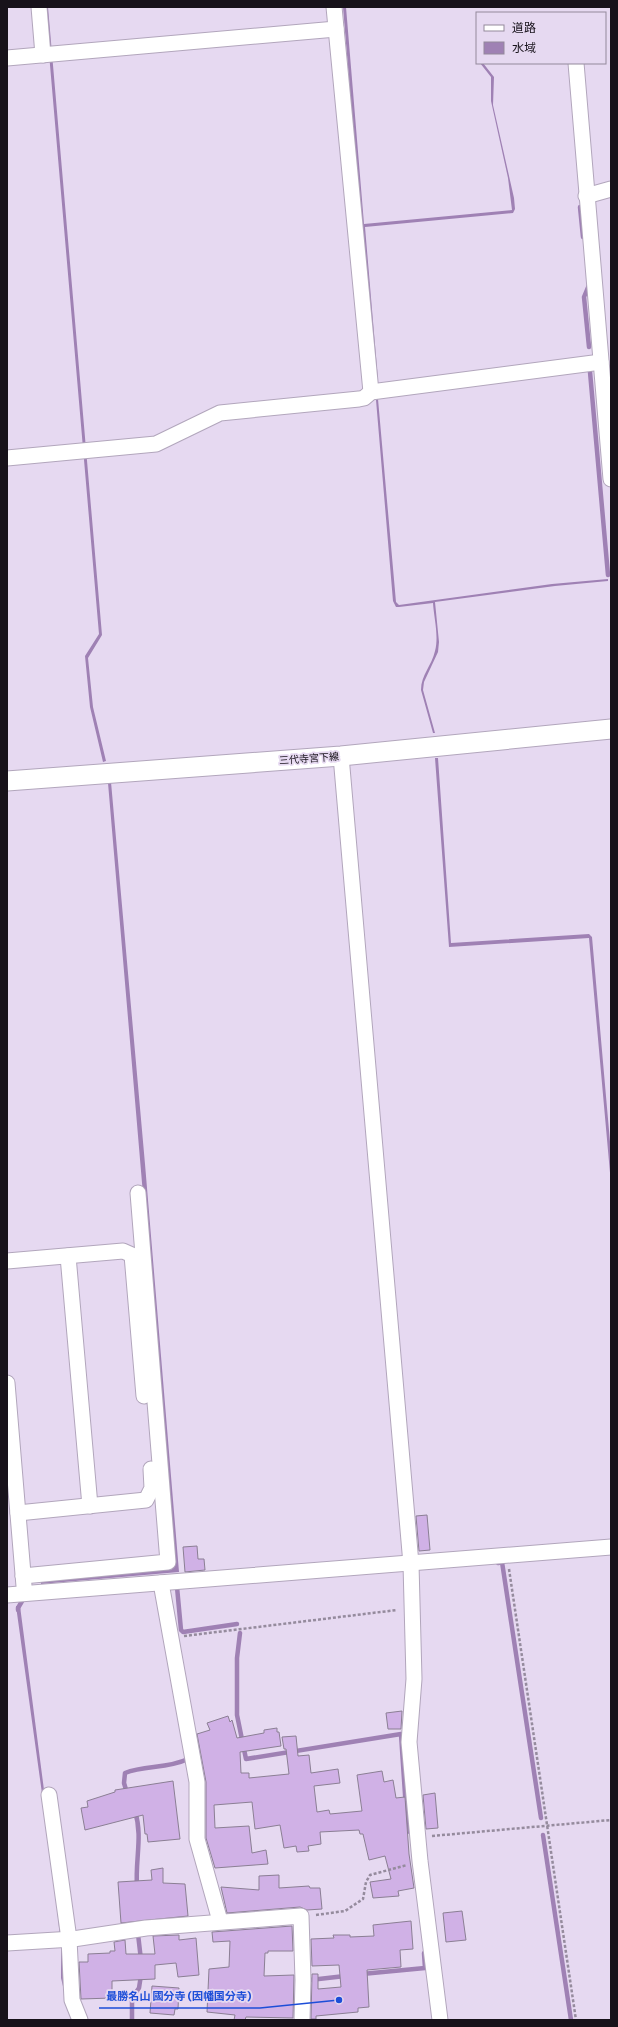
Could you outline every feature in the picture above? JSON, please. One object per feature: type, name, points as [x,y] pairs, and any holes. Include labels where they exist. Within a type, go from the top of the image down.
[{"type":"main road","name":"三代寺宮下線","points":[[7,781],[341,756],[611,729]]},
{"type":"street","points":[[39,7],[43,55]]},
{"type":"street","points":[[334,7],[370,392]]},
{"type":"street","points":[[7,58],[336,30]]},
{"type":"street","points":[[576,64],[611,479]]},
{"type":"street","points":[[586,196],[611,189]]},
{"type":"street","points":[[7,458],[156,444],[220,413],[359,399],[364,398],[370,392],[601,362]]},
{"type":"street","points":[[341,756],[410,1564],[414,1679],[409,1742],[420,1861],[440,2020]]},
{"type":"street","points":[[23,1576],[168,1562],[138,1193]]},
{"type":"street","points":[[7,1261],[123,1251],[132,1255],[152,1488],[146,1500],[18,1513]]},
{"type":"street","points":[[68,1256],[90,1506]]},
{"type":"street","points":[[7,1383],[25,1593]]},
{"type":"street","points":[[7,1595],[611,1547]]},
{"type":"street","points":[[160,1583],[197,1782],[197,1839],[220,1921]]},
{"type":"street","points":[[49,1795],[69,1939],[72,2000],[80,2020]]},
{"type":"street","points":[[7,1943],[69,1939],[146,1928],[220,1921],[301,1916],[303,1980],[302,2020]]},
{"type":"path","points":[[507,1556],[576,2020]]},
{"type":"path","points":[[171,1638],[412,1608]]},
{"type":"path","points":[[418,1837],[611,1820]]},
{"type":"path","points":[[301,1916],[345,1911],[363,1899],[366,1882],[370,1875],[397,1869],[420,1861]]},
{"type":"water","points":[[45,7],[48,7],[102,635],[88,658],[93,707],[106,761],[103,762],[90,707],[85,656],[99,634]]},
{"type":"water","points":[[343,7],[346,7],[364,224],[512,210],[508,178],[491,101],[491,77],[481,64],[484,64],[494,77],[493,105],[514,198],[515,209],[513,213],[365,227],[378,380],[374,381]]},
{"type":"water","points":[[378,399],[396,602],[399,605],[552,584],[608,579],[608,581],[555,586],[435,602],[439,642],[438,652],[424,682],[423,690],[435,733],[433,733],[421,690],[421,685],[434,656],[436,645],[433,603],[396,607],[393,601],[376,400]]},
{"type":"water","points":[[435,758],[438,758],[451,943],[589,934],[592,937],[611,1153],[611,1184],[589,938],[449,947]]},
{"type":"water","points":[[111,782],[179,1572],[41,1584],[41,1579],[165,1569],[165,1453],[108,783]]},
{"type":"water","points":[[16,1606],[20,1606],[74,2020],[71,2020],[61,1978],[61,1946],[54,1880]]},
{"type":"building","points":[[427,1515],[430,1550],[419,1551],[416,1516]]},
{"type":"building","points":[[197,1546],[198,1559],[204,1559],[205,1570],[185,1572],[183,1547]]},
{"type":"building","points":[[402,1711],[401,1729],[388,1729],[386,1713]]},
{"type":"building","points":[[228,1716],[230,1722],[232,1720],[237,1738],[264,1733],[264,1730],[277,1728],[277,1732],[279,1732],[281,1746],[240,1752],[241,1773],[249,1773],[249,1778],[289,1774],[286,1749],[284,1749],[282,1737],[296,1736],[298,1756],[309,1755],[311,1773],[338,1769],[340,1783],[314,1786],[317,1812],[329,1810],[330,1814],[362,1811],[357,1775],[382,1771],[384,1782],[393,1780],[396,1798],[405,1797],[409,1854],[414,1888],[398,1891],[399,1896],[373,1898],[370,1882],[391,1879],[385,1856],[369,1860],[363,1834],[360,1834],[359,1830],[320,1832],[321,1844],[308,1846],[309,1851],[297,1852],[296,1846],[284,1848],[280,1825],[255,1829],[252,1802],[214,1805],[215,1828],[249,1826],[252,1853],[266,1850],[268,1864],[215,1868],[206,1838],[206,1782],[197,1734],[210,1730],[207,1723]]},
{"type":"building","points":[[173,1781],[180,1839],[148,1842],[147,1834],[145,1834],[143,1815],[85,1830],[81,1808],[88,1807],[87,1801],[115,1792],[115,1790]]},
{"type":"building","points":[[435,1793],[438,1828],[426,1829],[423,1795]]},
{"type":"building","points":[[163,1868],[163,1883],[185,1884],[188,1916],[121,1923],[118,1882],[152,1880],[151,1870]]},
{"type":"building","points":[[279,1875],[279,1888],[309,1886],[310,1888],[320,1888],[322,1909],[307,1910],[300,1907],[227,1913],[221,1887],[259,1890],[259,1876]]},
{"type":"building","points":[[462,1911],[466,1940],[446,1942],[443,1913]]},
{"type":"building","points":[[411,1921],[413,1949],[400,1950],[401,1967],[367,1970],[369,2007],[358,2008],[358,2012],[316,2016],[316,2019],[311,2019],[312,1974],[318,1974],[318,1989],[341,1987],[339,1965],[312,1966],[311,1939],[334,1938],[333,1935],[350,1935],[350,1937],[374,1936],[373,1925]]},
{"type":"building","points":[[292,1926],[293,1951],[268,1951],[268,1953],[265,1953],[264,1976],[294,1975],[293,2018],[246,2017],[245,2020],[234,2020],[235,2015],[207,2012],[209,1969],[229,1967],[230,1941],[213,1942],[212,1932]]},
{"type":"building","points":[[179,1935],[179,1940],[196,1938],[199,1975],[178,1977],[176,1963],[155,1965],[155,1979],[112,1981],[112,1998],[81,1999],[79,1962],[88,1962],[88,1954],[110,1953],[110,1951],[115,1951],[114,1942],[125,1940],[126,1954],[155,1954],[153,1936]]},
{"type":"building","points":[[152,1986],[179,1988],[178,2009],[175,2009],[174,2015],[150,2013]]},
{"type":"waterway","points":[[580,207],[583,237]]},
{"type":"waterway","points":[[589,285],[584,297],[589,347]]},
{"type":"waterway","points":[[590,372],[608,575]]},
{"type":"waterway","points":[[498,1563],[502,1562],[541,1818]]},
{"type":"waterway","points":[[177,1587],[181,1630],[183,1632],[237,1624]]},
{"type":"waterway","points":[[18,1610],[25,1596]]},
{"type":"waterway","points":[[240,1633],[237,1658],[237,1715],[246,1759],[401,1734],[406,1809],[410,1832]]},
{"type":"waterway","points":[[127,1793],[124,1783],[125,1773],[172,1764],[188,1759]]},
{"type":"waterway","points":[[135,1811],[139,1839],[137,1887]]},
{"type":"waterway","points":[[543,1835],[571,2020]]},
{"type":"waterway","points":[[138,1934],[141,1960]]},
{"type":"waterway","points":[[362,1974],[425,1968],[424,1953]]},
{"type":"waterway","points":[[132,2020],[132,1998],[139,1988],[141,1975]]},
{"type":"waterway","points":[[310,1980],[345,1976]]},
{"type":"place","name":"最勝名山 國分寺 (因幡国分寺)","points":[[339,2000]]}]
